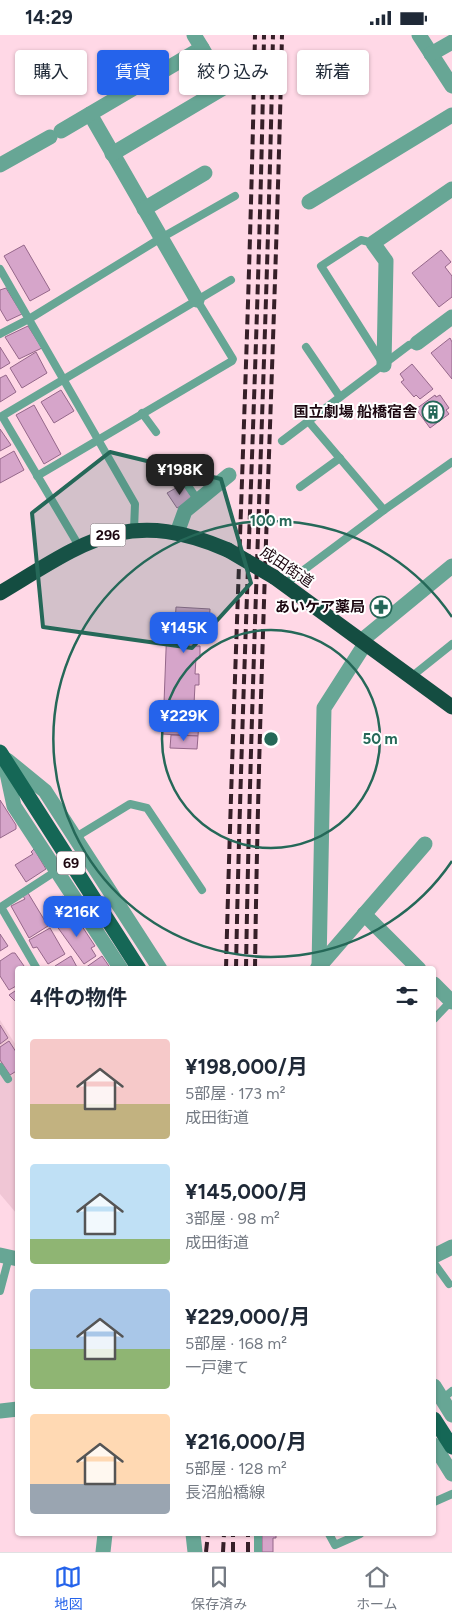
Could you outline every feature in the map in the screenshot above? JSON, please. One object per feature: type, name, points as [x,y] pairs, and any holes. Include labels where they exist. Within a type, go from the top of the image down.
[{"type":"highway","name":"成田街道","points":[[0,593],[79,546],[107,536],[134,530],[177,533],[203,540],[228,550],[279,580],[452,707]]},
{"type":"main road","name":"69","points":[[2,755],[137,966]]},
{"type":"main road","points":[[436,1422],[452,1447]]},
{"type":"street","points":[[419,35],[452,86]]},
{"type":"street","points":[[0,165],[90,114],[198,41],[225,87],[112,154]]},
{"type":"street","points":[[431,54],[452,41]]},
{"type":"street","points":[[90,114],[196,300]]},
{"type":"street","points":[[309,203],[452,115]]},
{"type":"street","points":[[144,209],[205,173]]},
{"type":"street","points":[[384,365],[386,261],[373,243],[452,189]]},
{"type":"street","points":[[417,343],[452,317]]},
{"type":"street","points":[[177,533],[185,511],[197,499],[229,475]]},
{"type":"street","points":[[318,966],[324,708],[363,642],[452,566]]},
{"type":"street","points":[[2,755],[45,791],[158,966]]},
{"type":"street","points":[[2,755],[14,806],[119,966]]},
{"type":"street","points":[[319,966],[425,844]]},
{"type":"street","points":[[364,914],[416,966]]},
{"type":"street","points":[[436,986],[452,1001]]},
{"type":"street","points":[[443,1392],[452,1415]]},
{"type":"street","points":[[0,1411],[15,1409]]},
{"type":"street","points":[[436,1448],[452,1474]]},
{"type":"street","points":[[103,1552],[105,1536]]},
{"type":"street","points":[[193,1536],[195,1552]]},
{"type":"lane","points":[[0,334],[29,319],[161,237],[235,196]]},
{"type":"lane","points":[[373,243],[361,240],[321,266],[384,365]]},
{"type":"lane","points":[[0,269],[135,504],[134,530]]},
{"type":"lane","points":[[79,546],[1,417],[231,280]]},
{"type":"lane","points":[[37,476],[232,361],[233,359],[196,300]]},
{"type":"lane","points":[[282,441],[409,345],[417,343]]},
{"type":"lane","points":[[306,347],[340,397]]},
{"type":"lane","points":[[142,413],[156,433]]},
{"type":"lane","points":[[309,422],[384,511]]},
{"type":"lane","points":[[300,487],[340,458]]},
{"type":"lane","points":[[279,580],[384,511],[452,462]]},
{"type":"lane","points":[[184,480],[197,499]]},
{"type":"lane","points":[[411,677],[452,644]]},
{"type":"lane","points":[[76,837],[130,804],[147,808],[202,890]]},
{"type":"lane","points":[[35,966],[1,907],[56,871]]},
{"type":"lane","points":[[436,1017],[452,1001]]},
{"type":"lane","points":[[0,1067],[8,1079]]},
{"type":"lane","points":[[439,1253],[449,1284]]},
{"type":"lane","points":[[0,1291],[9,1257]]},
{"type":"lane","points":[[436,1501],[452,1494]]},
{"type":"lane","points":[[258,1536],[258,1552]]},
{"type":"lane","points":[[330,1536],[335,1545],[355,1536]]},
{"type":"highlighted area","points":[[110,452],[221,479],[251,583],[192,648],[43,627],[32,513]]},
{"type":"shaded area","points":[[0,1020],[15,1044],[15,1212],[0,1194]]},
{"type":"building","points":[[24,245],[50,290],[30,301],[4,256]]},
{"type":"building","points":[[441,250],[451,262],[445,267],[452,276],[452,297],[439,307],[412,273]]},
{"type":"building","points":[[6,288],[22,314],[7,321],[0,309],[0,290]]},
{"type":"building","points":[[28,326],[42,348],[19,359],[5,337]]},
{"type":"building","points":[[450,338],[452,342],[452,379],[431,353]]},
{"type":"building","points":[[0,347],[10,363],[0,369]]},
{"type":"building","points":[[36,352],[47,373],[22,388],[10,368]]},
{"type":"building","name":"国立劇場 船橋宿舎","points":[[412,364],[433,389],[420,399],[416,395],[414,397],[401,382],[404,380],[400,374]]},
{"type":"building","points":[[6,375],[16,392],[0,402],[0,378]]},
{"type":"building","points":[[61,390],[74,411],[54,423],[41,402]]},
{"type":"building","name":"国立劇場 船橋宿舎","points":[[435,395],[436,397],[440,395],[449,408],[446,410],[449,414],[430,428],[416,409]]},
{"type":"building","points":[[34,405],[61,454],[44,464],[16,415]]},
{"type":"building","points":[[0,429],[11,445],[0,451]]},
{"type":"building","points":[[14,451],[24,470],[0,483],[0,459]]},
{"type":"building","points":[[183,484],[193,499],[177,508],[167,493]]},
{"type":"building","points":[[176,607],[210,609],[208,642],[197,642],[196,646],[200,646],[200,658],[196,658],[195,674],[199,674],[199,685],[195,685],[194,704],[164,703],[167,624],[175,624]]},
{"type":"building","points":[[164,703],[194,704],[193,720],[199,720],[198,736],[162,734]]},
{"type":"building","points":[[171,735],[198,736],[197,749],[170,748]]},
{"type":"building","points":[[0,800],[16,825],[16,829],[0,838]]},
{"type":"building","points":[[34,849],[46,869],[26,882],[15,865],[33,854],[31,852]]},
{"type":"building","points":[[28,893],[48,926],[29,938],[11,906],[25,899],[23,896]]},
{"type":"building","points":[[63,896],[73,911],[57,921],[47,906]]},
{"type":"building","points":[[74,914],[95,946],[91,948],[96,956],[84,964],[56,925]]},
{"type":"building","points":[[50,928],[65,954],[48,964],[37,947],[33,948],[29,940]]},
{"type":"building","points":[[0,934],[8,946],[0,951]]},
{"type":"building","points":[[15,953],[24,966],[15,966],[15,987],[9,990],[0,976],[0,961]]},
{"type":"building","points":[[71,956],[76,966],[55,966]]},
{"type":"building","points":[[102,956],[109,966],[88,966]]},
{"type":"building","points":[[15,991],[15,1001],[9,995]]},
{"type":"building","points":[[0,1025],[8,1038],[0,1044]]},
{"type":"building","points":[[9,1041],[15,1050],[15,1072],[10,1075],[0,1060],[0,1047]]},
{"type":"building","points":[[262,1536],[276,1536],[276,1538],[273,1538],[273,1552],[262,1552]]},
{"type":"railway","points":[[226,966],[255,35]]},
{"type":"railway","points":[[236,966],[262,152],[264,35]]},
{"type":"railway","points":[[246,966],[251,735],[273,35]]},
{"type":"railway","points":[[255,966],[260,735],[282,35]]},
{"type":"railway","points":[[206,1552],[208,1536]]},
{"type":"railway","points":[[223,1552],[224,1536]]},
{"type":"railway","points":[[233,1536],[233,1552]]},
{"type":"railway","points":[[248,1536],[248,1552]]},
{"type":"place","name":"国立劇場 船橋宿舎","points":[[433,412]]},
{"type":"place","name":"あいケア薬局","points":[[381,607]]}]
